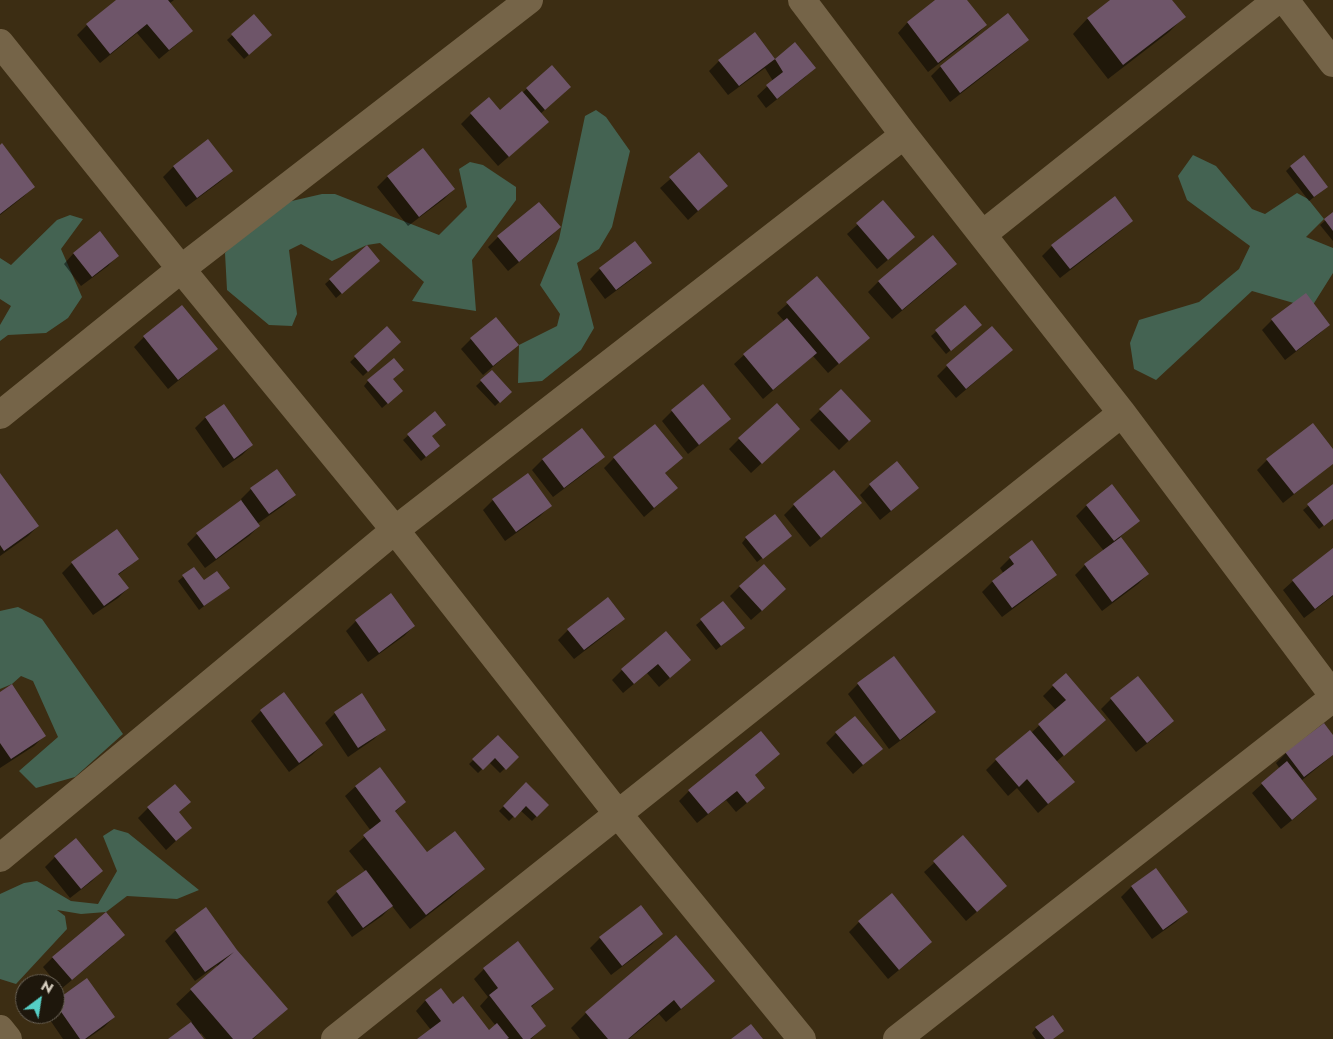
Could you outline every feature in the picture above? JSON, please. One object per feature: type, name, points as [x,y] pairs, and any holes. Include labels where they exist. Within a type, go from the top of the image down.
[{"type":"street","points":[[0,415],[181,269],[529,0]]},
{"type":"street","points":[[802,0],[1122,413],[1333,697],[897,1039]]},
{"type":"street","points":[[983,234],[1277,0]]},
{"type":"street","points":[[1285,0],[1333,63]]},
{"type":"street","points":[[0,43],[181,269],[396,530],[618,814],[802,1039]]},
{"type":"street","points":[[0,858],[396,530],[904,134]]},
{"type":"street","points":[[335,1039],[1122,413]]},
{"type":"street","points":[[0,1029],[8,1039]]},
{"type":"green space","points":[[596,110],[606,117],[630,151],[612,227],[599,249],[577,263],[594,328],[581,350],[542,381],[518,383],[519,345],[557,326],[560,314],[540,285],[559,239],[585,116]]},
{"type":"green space","points":[[1193,155],[1216,166],[1252,209],[1265,214],[1297,193],[1308,199],[1324,219],[1306,237],[1333,248],[1333,273],[1311,308],[1252,291],[1156,380],[1134,369],[1130,343],[1139,320],[1199,302],[1239,269],[1250,246],[1187,200],[1178,176]]},
{"type":"green space","points":[[470,162],[483,165],[516,187],[516,200],[472,260],[476,311],[412,301],[424,282],[380,243],[367,245],[332,261],[301,244],[289,250],[297,314],[292,326],[269,325],[227,290],[225,253],[270,206],[322,194],[335,194],[439,235],[467,207],[459,169]]},
{"type":"green space","points":[[70,215],[83,219],[61,249],[82,297],[68,318],[46,333],[8,335],[0,341],[0,325],[11,306],[0,299],[0,258],[11,265],[57,220]]},
{"type":"green space","points":[[18,607],[42,619],[123,734],[75,777],[36,788],[19,771],[58,737],[33,681],[21,676],[12,684],[0,689],[0,611]]},
{"type":"green space","points":[[114,829],[128,833],[199,890],[177,899],[127,896],[106,912],[81,914],[57,910],[65,916],[67,929],[25,974],[15,974],[15,984],[0,979],[0,894],[24,883],[37,881],[71,901],[98,904],[117,871],[103,836]]},
{"type":"building","points":[[116,0],[168,0],[193,31],[169,50],[147,24],[110,54],[86,24]]},
{"type":"building","points":[[935,0],[967,0],[987,25],[938,63],[907,22]]},
{"type":"building","points":[[1110,0],[1172,0],[1186,17],[1123,65],[1087,18]]},
{"type":"building","points":[[1008,13],[1029,40],[960,93],[940,66]]},
{"type":"building","points":[[254,14],[272,35],[249,55],[231,34]]},
{"type":"building","points":[[755,32],[775,59],[739,86],[718,60]]},
{"type":"building","points":[[795,42],[816,68],[777,99],[766,85],[783,72],[775,59]]},
{"type":"building","points":[[552,65],[571,87],[545,110],[526,88]]},
{"type":"building","points":[[522,91],[549,122],[509,157],[470,113],[489,97],[500,110]]},
{"type":"building","points":[[208,139],[233,171],[197,198],[173,166]]},
{"type":"building","points":[[2,143],[35,187],[0,214],[0,145]]},
{"type":"building","points":[[423,148],[455,189],[419,217],[387,176]]},
{"type":"building","points":[[699,152],[728,186],[698,211],[669,177]]},
{"type":"building","points":[[1304,155],[1328,187],[1314,197],[1290,166]]},
{"type":"building","points":[[1115,196],[1133,221],[1070,269],[1051,245]]},
{"type":"building","points":[[883,200],[915,237],[888,260],[856,223]]},
{"type":"building","points":[[539,202],[561,227],[519,262],[497,236]]},
{"type":"building","points":[[1333,212],[1333,231],[1324,219]]},
{"type":"building","points":[[100,231],[119,256],[92,277],[73,253]]},
{"type":"building","points":[[933,235],[957,264],[902,310],[878,281]]},
{"type":"building","points":[[635,241],[652,263],[616,290],[599,268]]},
{"type":"building","points":[[367,245],[380,261],[342,294],[329,279]]},
{"type":"building","points":[[817,276],[870,338],[839,364],[786,302]]},
{"type":"building","points":[[1306,293],[1330,325],[1296,351],[1271,319]]},
{"type":"building","points":[[182,305],[218,349],[178,380],[143,336]]},
{"type":"building","points":[[965,305],[982,325],[951,351],[935,330]]},
{"type":"building","points":[[496,317],[519,345],[493,366],[470,338]]},
{"type":"building","points":[[787,318],[817,353],[773,390],[743,354]]},
{"type":"building","points":[[387,326],[401,342],[368,372],[354,356]]},
{"type":"building","points":[[992,326],[1013,350],[966,389],[946,365]]},
{"type":"building","points":[[394,358],[404,370],[393,379],[403,391],[388,404],[367,380]]},
{"type":"building","points":[[492,370],[512,392],[500,403],[480,380]]},
{"type":"building","points":[[703,384],[731,419],[699,445],[671,410]]},
{"type":"building","points":[[841,389],[871,421],[849,441],[819,409]]},
{"type":"building","points":[[777,403],[800,429],[762,464],[738,438]]},
{"type":"building","points":[[224,404],[253,445],[234,459],[205,417]]},
{"type":"building","points":[[435,411],[446,425],[432,436],[440,446],[426,457],[407,434]]},
{"type":"building","points":[[1313,423],[1333,449],[1333,464],[1294,494],[1266,459]]},
{"type":"building","points":[[655,424],[683,458],[665,473],[678,488],[654,508],[613,457]]},
{"type":"building","points":[[582,428],[605,457],[564,488],[542,459]]},
{"type":"building","points":[[897,461],[919,488],[891,511],[869,484]]},
{"type":"building","points":[[277,469],[296,495],[269,514],[250,488]]},
{"type":"building","points":[[834,470],[862,503],[821,538],[793,504]]},
{"type":"building","points":[[0,473],[39,526],[4,551],[0,545]]},
{"type":"building","points":[[528,473],[552,506],[516,532],[492,499]]},
{"type":"building","points":[[1112,484],[1140,521],[1114,541],[1086,505]]},
{"type":"building","points":[[1333,484],[1333,519],[1324,526],[1307,504]]},
{"type":"building","points":[[241,500],[260,526],[216,559],[196,533]]},
{"type":"building","points":[[775,514],[792,536],[763,559],[745,537]]},
{"type":"building","points":[[117,529],[139,559],[118,574],[129,588],[104,606],[71,562]]},
{"type":"building","points":[[1121,537],[1149,574],[1112,602],[1084,564]]},
{"type":"building","points":[[1032,540],[1057,575],[1012,608],[992,581],[1014,564],[1009,557]]},
{"type":"building","points":[[1333,548],[1333,595],[1315,609],[1292,580]]},
{"type":"building","points":[[764,564],[786,589],[762,611],[739,586]]},
{"type":"building","points":[[194,567],[204,580],[217,571],[230,588],[204,606],[182,575]]},
{"type":"building","points":[[391,593],[415,626],[379,653],[355,620]]},
{"type":"building","points":[[608,597],[625,619],[584,650],[567,629]]},
{"type":"building","points":[[723,601],[745,628],[721,646],[700,619]]},
{"type":"building","points":[[666,631],[691,660],[670,678],[658,664],[634,684],[621,669]]},
{"type":"building","points":[[894,656],[936,712],[900,740],[857,683]]},
{"type":"building","points":[[1066,673],[1106,720],[1064,756],[1038,724],[1066,700],[1052,685]]},
{"type":"building","points":[[1138,676],[1174,721],[1147,743],[1110,698]]},
{"type":"building","points":[[12,684],[46,736],[11,759],[0,743],[0,692]]},
{"type":"building","points":[[284,692],[323,745],[299,763],[260,710]]},
{"type":"building","points":[[362,693],[386,730],[358,748],[334,712]]},
{"type":"building","points":[[855,716],[883,749],[863,765],[835,732]]},
{"type":"building","points":[[1324,723],[1333,735],[1333,755],[1304,777],[1285,752]]},
{"type":"building","points":[[1030,730],[1075,782],[1048,804],[1027,779],[1019,787],[995,759]]},
{"type":"building","points":[[761,731],[780,754],[755,775],[765,788],[747,803],[737,791],[708,814],[688,790]]},
{"type":"building","points":[[498,735],[519,757],[506,770],[495,758],[483,770],[472,759]]},
{"type":"building","points":[[1287,761],[1317,799],[1292,820],[1261,783]]},
{"type":"building","points":[[380,767],[406,802],[395,811],[427,852],[455,831],[485,869],[426,915],[363,835],[381,821],[355,786]]},
{"type":"building","points":[[526,782],[549,805],[537,817],[526,806],[515,818],[503,806]]},
{"type":"building","points":[[175,784],[191,802],[179,812],[192,828],[176,841],[147,807]]},
{"type":"building","points":[[963,835],[1007,886],[977,912],[933,861]]},
{"type":"building","points":[[76,838],[103,871],[81,889],[54,856]]},
{"type":"building","points":[[1156,868],[1188,912],[1163,930],[1131,886]]},
{"type":"building","points":[[366,870],[393,906],[363,928],[336,891]]},
{"type":"building","points":[[892,893],[932,942],[899,970],[858,921]]},
{"type":"building","points":[[641,905],[663,934],[622,966],[599,937]]},
{"type":"building","points":[[206,907],[237,950],[288,1009],[252,1039],[233,1039],[190,989],[234,952],[205,972],[175,930]]},
{"type":"building","points":[[106,912],[125,935],[72,980],[52,957]]},
{"type":"building","points":[[676,935],[715,981],[681,1009],[674,1000],[628,1039],[608,1039],[585,1012]]},
{"type":"building","points":[[518,941],[554,989],[531,1006],[546,1026],[530,1039],[523,1039],[489,995],[498,988],[483,968]]},
{"type":"building","points":[[87,978],[115,1017],[85,1039],[80,1039],[65,1017],[65,994]]},
{"type":"building","points":[[441,988],[453,1004],[463,996],[489,1030],[497,1023],[509,1038],[417,1039],[441,1021],[425,1000]]},
{"type":"building","points":[[1053,1015],[1064,1031],[1053,1039],[1045,1039],[1035,1027]]},
{"type":"building","points":[[191,1022],[204,1039],[168,1039]]},
{"type":"building","points":[[751,1024],[763,1039],[731,1039]]}]
